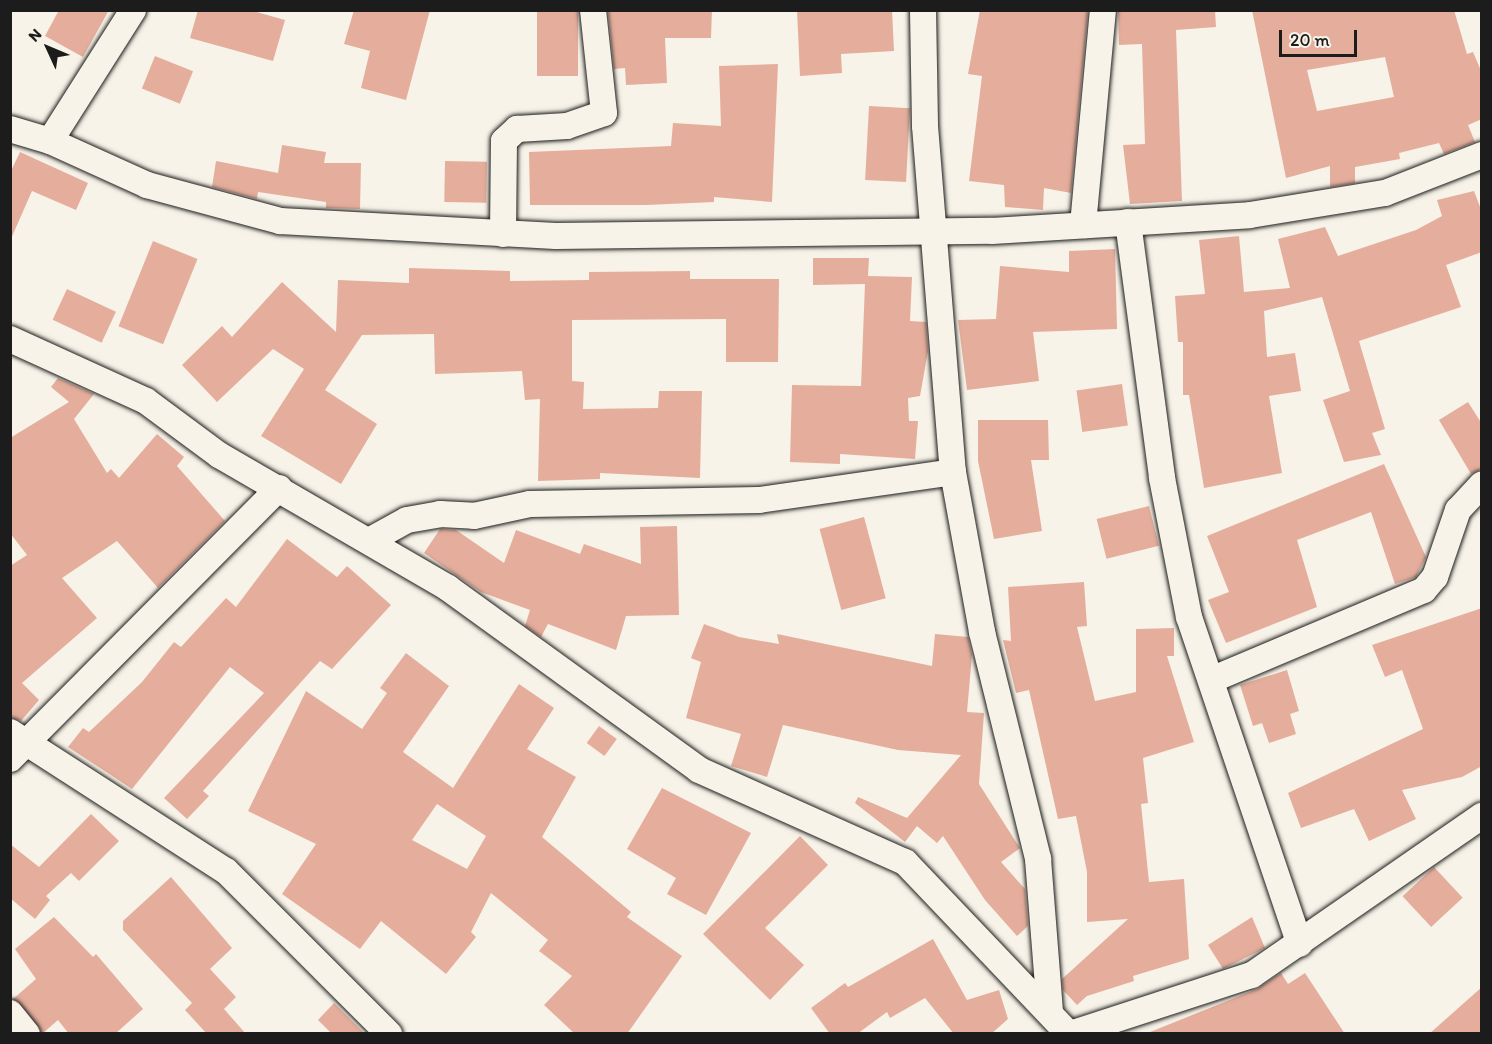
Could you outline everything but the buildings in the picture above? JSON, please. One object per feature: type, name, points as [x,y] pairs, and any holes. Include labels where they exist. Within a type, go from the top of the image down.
[{"type":"street","points":[[50,141],[133,10]]},
{"type":"street","points":[[503,234],[504,141],[517,129],[567,126],[604,113],[593,10]]},
{"type":"street","points":[[923,10],[932,232],[953,472],[982,633],[1038,859],[1050,1012]]},
{"type":"street","points":[[1083,225],[1103,10]]},
{"type":"street","points":[[10,129],[50,141],[147,185],[279,220],[503,234],[932,232],[1250,215],[1385,193],[1482,155]]},
{"type":"street","points":[[1128,222],[1162,478],[1189,617],[1300,944]]},
{"type":"street","points":[[10,339],[146,400],[219,455],[448,588],[699,770],[905,862],[1070,1034],[1234,985],[1300,944],[1482,816]]},
{"type":"street","points":[[369,541],[407,520],[440,514],[474,516],[530,504],[759,500],[953,472]]},
{"type":"street","points":[[1211,680],[1424,590],[1435,577],[1458,510],[1482,484]]},
{"type":"street","points":[[279,488],[15,744],[226,872],[389,1034]]},
{"type":"street","points":[[10,1013],[27,1034]]}]
